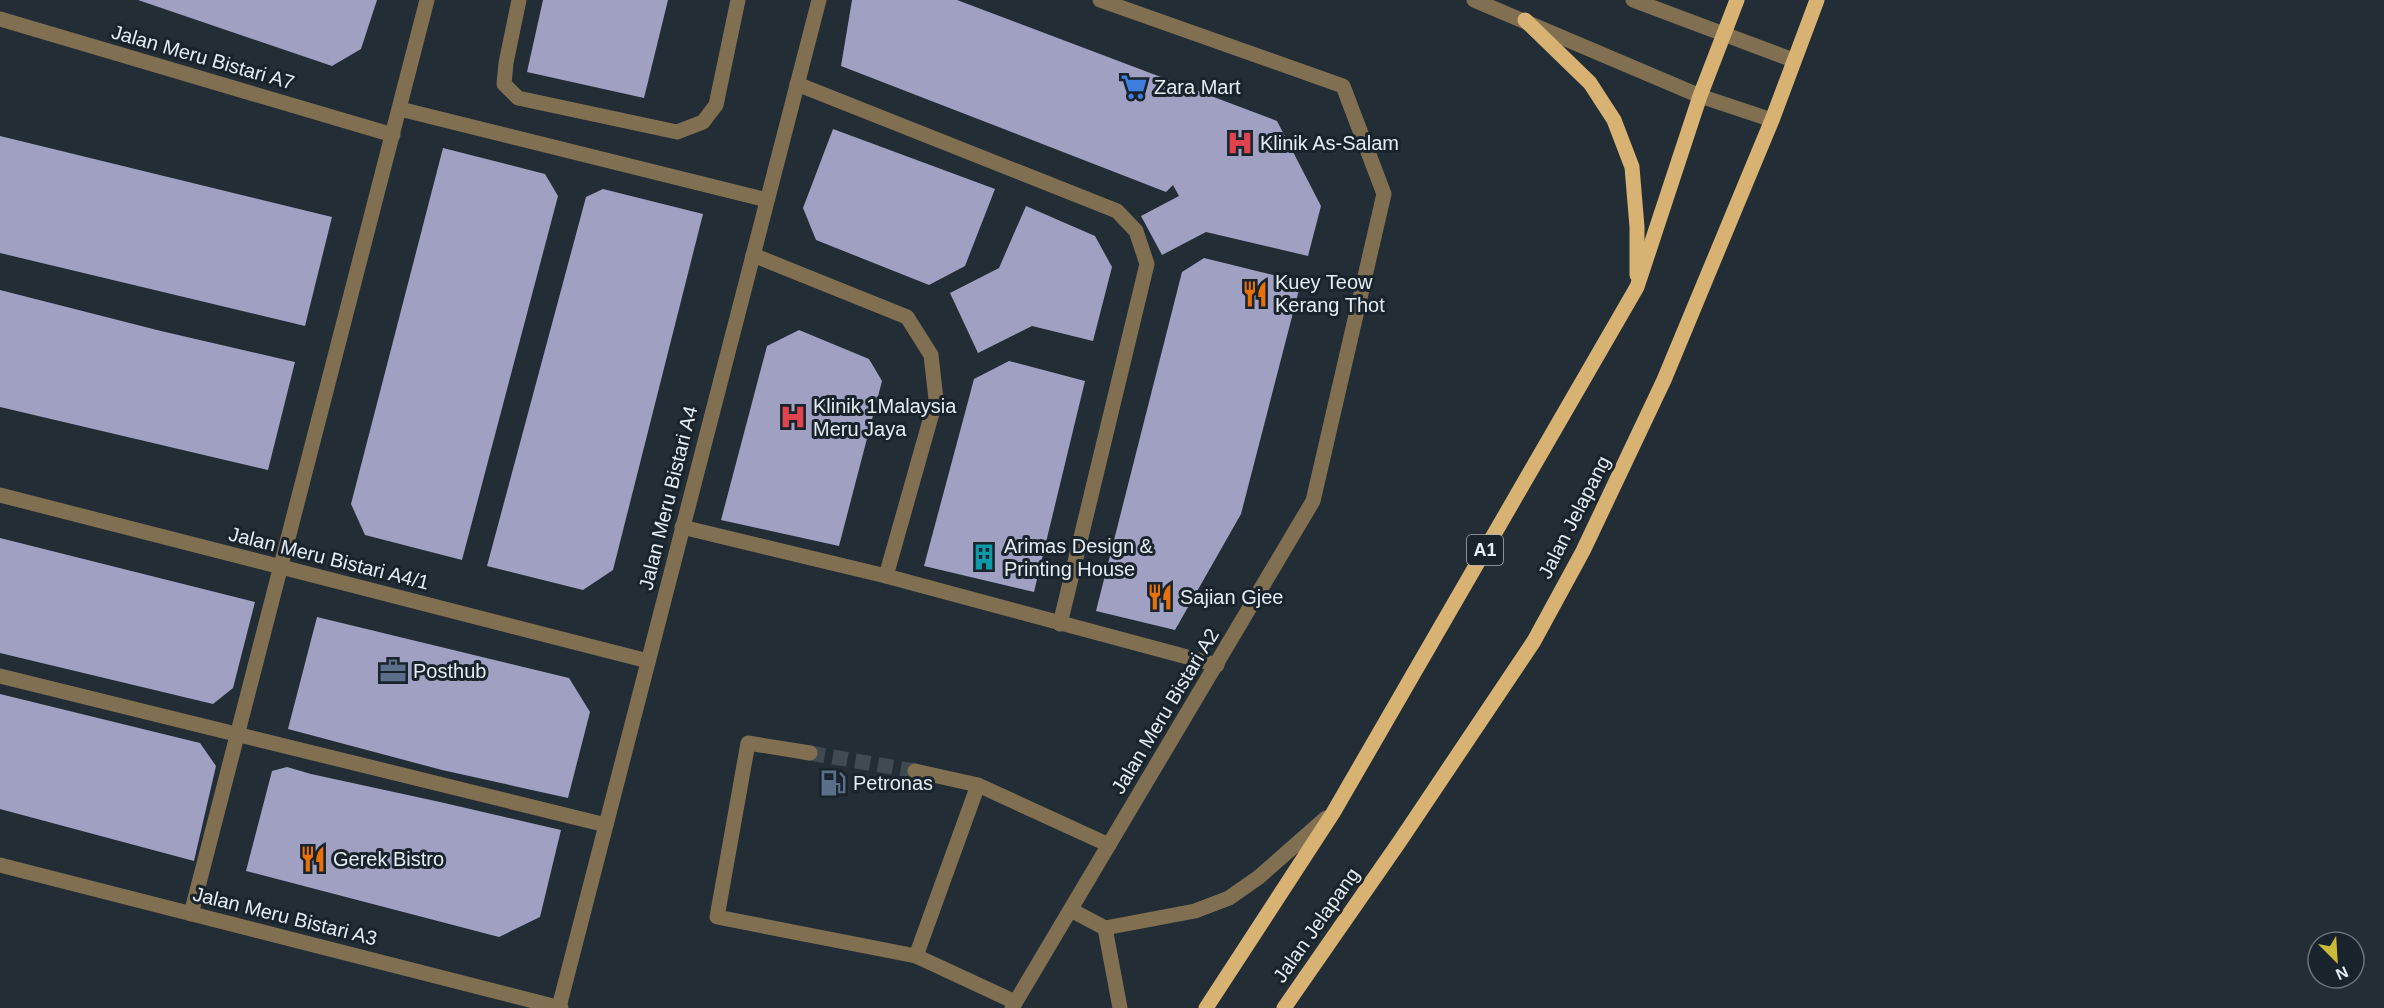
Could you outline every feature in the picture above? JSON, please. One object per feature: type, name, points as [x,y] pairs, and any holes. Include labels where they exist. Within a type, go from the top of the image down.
[{"type":"main road","name":"A1","points":[[1206,1008],[1333,813],[1637,288],[1700,96],[1737,0]]},
{"type":"main road","name":"Jalan Jelapang","points":[[1284,1008],[1400,841],[1539,630],[1583,551],[1664,380],[1772,120],[1817,0]]},
{"type":"main road","points":[[1525,20],[1590,83],[1614,120],[1632,167],[1637,227],[1637,288]]},
{"type":"street","points":[[191,914],[427,0]]},
{"type":"street","points":[[519,0],[504,84],[518,98],[677,132],[703,122],[716,105],[738,0]]},
{"type":"street","name":"Jalan Meru Bistari A4","points":[[560,1008],[819,0]]},
{"type":"street","name":"Jalan Meru Bistari A2","points":[[1014,1005],[1313,501],[1384,194],[1343,86],[1100,0]]},
{"type":"street","points":[[1474,0],[1700,96],[1772,120]]},
{"type":"street","points":[[1633,0],[1793,60]]},
{"type":"street","name":"Jalan Meru Bistari A7","points":[[0,19],[393,135]]},
{"type":"street","points":[[797,84],[1117,211],[1136,231],[1147,264],[1060,624]]},
{"type":"street","points":[[400,109],[767,200]]},
{"type":"street","points":[[753,255],[907,317],[931,355],[936,399],[886,576]]},
{"type":"street","name":"Jalan Meru Bistari A4/1","points":[[0,495],[648,661]]},
{"type":"street","points":[[682,526],[886,576],[1217,665]]},
{"type":"street","points":[[0,676],[606,825]]},
{"type":"street","points":[[810,753],[748,743],[717,917],[916,956],[1014,1005]]},
{"type":"street","points":[[915,771],[978,785],[1109,845]]},
{"type":"street","points":[[916,956],[978,785]]},
{"type":"street","points":[[1071,910],[1105,928],[1194,911],[1229,898],[1259,877],[1333,813]]},
{"type":"street","name":"Jalan Meru Bistari A3","points":[[0,865],[560,1008]]},
{"type":"street","points":[[1105,928],[1120,1008]]},
{"type":"building","points":[[138,0],[377,0],[361,49],[332,66]]},
{"type":"building","points":[[543,0],[668,0],[644,98],[527,72]]},
{"type":"building","points":[[852,0],[957,0],[1277,121],[1321,206],[1308,256],[1206,232],[1162,255],[1141,216],[1179,196],[1173,185],[1166,192],[841,66]]},
{"type":"building","points":[[833,129],[995,189],[965,266],[929,285],[816,240],[803,208]]},
{"type":"building","points":[[0,136],[332,217],[305,326],[0,253]]},
{"type":"building","points":[[443,148],[545,174],[558,196],[462,560],[365,535],[351,504]]},
{"type":"building","points":[[603,189],[703,214],[613,570],[583,590],[487,566],[586,197]]},
{"type":"building","points":[[1026,206],[1095,236],[1112,267],[1093,341],[1032,326],[978,353],[950,293],[999,268]]},
{"type":"building","points":[[1204,258],[1301,282],[1241,514],[1175,630],[1096,611],[1182,272]]},
{"type":"building","points":[[0,290],[295,362],[268,470],[0,407]]},
{"type":"building","points":[[799,330],[869,359],[882,381],[839,546],[721,520],[767,346]]},
{"type":"building","points":[[1009,361],[1085,381],[1034,592],[924,566],[974,379]]},
{"type":"building","points":[[0,538],[255,602],[233,688],[213,704],[0,653]]},
{"type":"building","points":[[317,617],[569,678],[590,712],[568,798],[442,770],[288,729]]},
{"type":"building","points":[[0,694],[200,743],[216,766],[194,861],[0,809]]},
{"type":"building","points":[[287,767],[561,830],[540,917],[499,937],[246,871],[272,771]]},
{"type":"tunnel","points":[[810,753],[915,771]]},
{"type":"place","name":"Zara Mart","points":[[1134,87]]},
{"type":"place","name":"Klinik As-Salam","points":[[1240,143]]},
{"type":"place","name":"Kuey Teow Kerang Thot","points":[[1255,294]]},
{"type":"place","name":"Klinik 1Malaysia Meru Jaya","points":[[793,417]]},
{"type":"place","name":"Arimas Design & Printing House","points":[[984,557]]},
{"type":"place","name":"Sajian Gjee","points":[[1160,597]]},
{"type":"place","name":"Posthub","points":[[393,671]]},
{"type":"place","name":"Petronas","points":[[833,783]]},
{"type":"place","name":"Gerek Bistro","points":[[313,859]]}]
